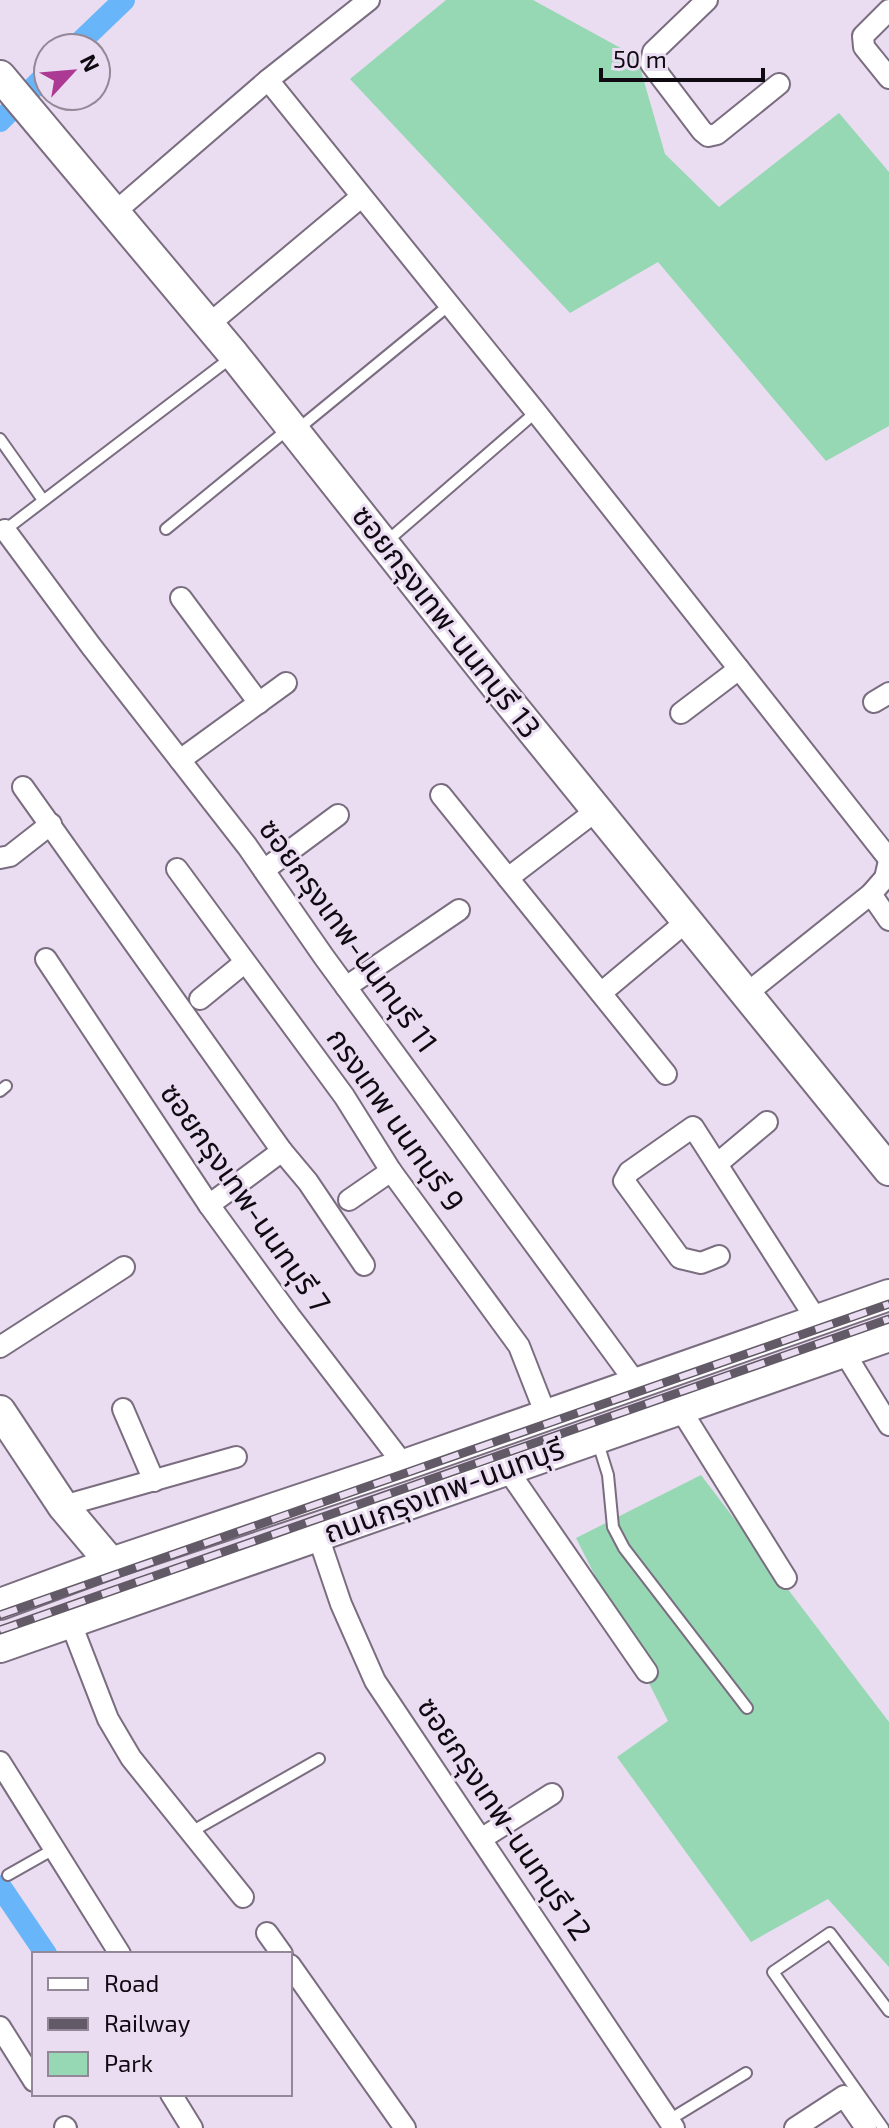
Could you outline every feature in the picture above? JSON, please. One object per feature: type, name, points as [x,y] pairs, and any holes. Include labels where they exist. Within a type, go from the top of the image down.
[{"type":"main road","name":"ซอยกรุงเทพ-นนทบุรี 13","points":[[17,95],[294,428],[597,810],[889,1170]]},
{"type":"main road","name":"ถนนกรุงเทพ-นนทบุรี","points":[[0,1604],[889,1295]]},
{"type":"main road","name":"ถนนกรุงเทพ-นนทบุรี","points":[[0,1647],[889,1336]]},
{"type":"main road","points":[[0,1411],[63,1506],[111,1563]]},
{"type":"street","points":[[115,212],[268,80],[369,0]]},
{"type":"street","points":[[707,0],[653,52],[651,64],[702,131],[708,136],[717,134],[779,84]]},
{"type":"street","points":[[889,10],[863,36],[864,47],[889,78]]},
{"type":"street","points":[[268,80],[536,412],[889,860],[885,878],[871,894],[746,994]]},
{"type":"street","points":[[208,325],[361,197]]},
{"type":"street","name":"ซอยกรุงเทพ-นนทบุรี 11","points":[[5,530],[264,870],[636,1383]]},
{"type":"street","points":[[181,598],[259,703]]},
{"type":"street","points":[[681,713],[739,669]]},
{"type":"street","points":[[180,760],[286,683]]},
{"type":"street","points":[[23,787],[282,1151],[308,1182],[364,1265]]},
{"type":"street","points":[[441,795],[666,1074]]},
{"type":"street","points":[[508,878],[597,810]]},
{"type":"street","points":[[264,870],[338,815]]},
{"type":"street","points":[[0,858],[10,856],[51,824]]},
{"type":"street","name":"กรงเทพ นนทบุรี 9","points":[[177,869],[344,1096],[391,1171],[519,1346],[546,1415]]},
{"type":"street","points":[[871,894],[889,920]]},
{"type":"street","points":[[346,987],[459,910]]},
{"type":"street","points":[[601,993],[687,921]]},
{"type":"street","name":"ซอยกรุงเทพ-นนทบุรี 7","points":[[46,959],[209,1205],[404,1465]]},
{"type":"street","points":[[200,999],[244,963]]},
{"type":"street","points":[[717,1164],[767,1122]]},
{"type":"street","points":[[719,1256],[701,1263],[680,1258],[624,1181],[629,1172],[693,1127],[816,1319]]},
{"type":"street","points":[[209,1205],[282,1151]]},
{"type":"street","points":[[349,1200],[391,1171]]},
{"type":"street","points":[[0,1347],[124,1267]]},
{"type":"street","points":[[844,1352],[889,1425]]},
{"type":"street","points":[[123,1409],[154,1481]]},
{"type":"street","points":[[681,1410],[786,1578]]},
{"type":"street","points":[[63,1506],[236,1457]]},
{"type":"street","points":[[507,1469],[647,1672]]},
{"type":"street","name":"ซอยกรุงเทพ-นนทบุรี 12","points":[[318,1536],[341,1604],[375,1681],[672,2124]]},
{"type":"street","points":[[70,1621],[108,1719],[131,1758],[243,1897]]},
{"type":"street","points":[[0,1762],[119,1952]]},
{"type":"street","points":[[481,1839],[552,1794]]},
{"type":"street","points":[[267,1933],[281,1952]]},
{"type":"street","points":[[292,1968],[405,2128]]},
{"type":"street","points":[[0,2027],[32,2078]]},
{"type":"street","points":[[172,2096],[192,2128]]},
{"type":"street","points":[[795,2128],[844,2096],[866,2128]]},
{"type":"lane","points":[[166,529],[448,306]]},
{"type":"lane","points":[[5,530],[234,355]]},
{"type":"lane","points":[[384,544],[536,412]]},
{"type":"lane","points":[[0,439],[43,500]]},
{"type":"lane","points":[[596,1437],[608,1475],[613,1527],[624,1548],[747,1708]]},
{"type":"lane","points":[[191,1832],[319,1759]]},
{"type":"lane","points":[[8,1875],[54,1849]]},
{"type":"lane","points":[[883,2128],[773,1972],[830,1933],[889,2011]]},
{"type":"lane","points":[[672,2124],[746,2073]]},
{"type":"green space","points":[[446,0],[533,0],[637,57],[665,154],[719,207],[839,113],[889,172],[889,426],[826,461],[658,262],[570,313],[350,79]]},
{"type":"green space","points":[[701,1475],[889,1722],[889,1967],[828,1899],[751,1942],[617,1757],[668,1721],[576,1538]]},
{"type":"waterway","points":[[91,32],[124,0]]},
{"type":"waterway","points":[[0,121],[32,89]]},
{"type":"waterway","points":[[0,1886],[45,1952]]},
{"type":"railway","points":[[0,1615],[889,1304]]},
{"type":"railway","points":[[0,1630],[889,1319]]}]
